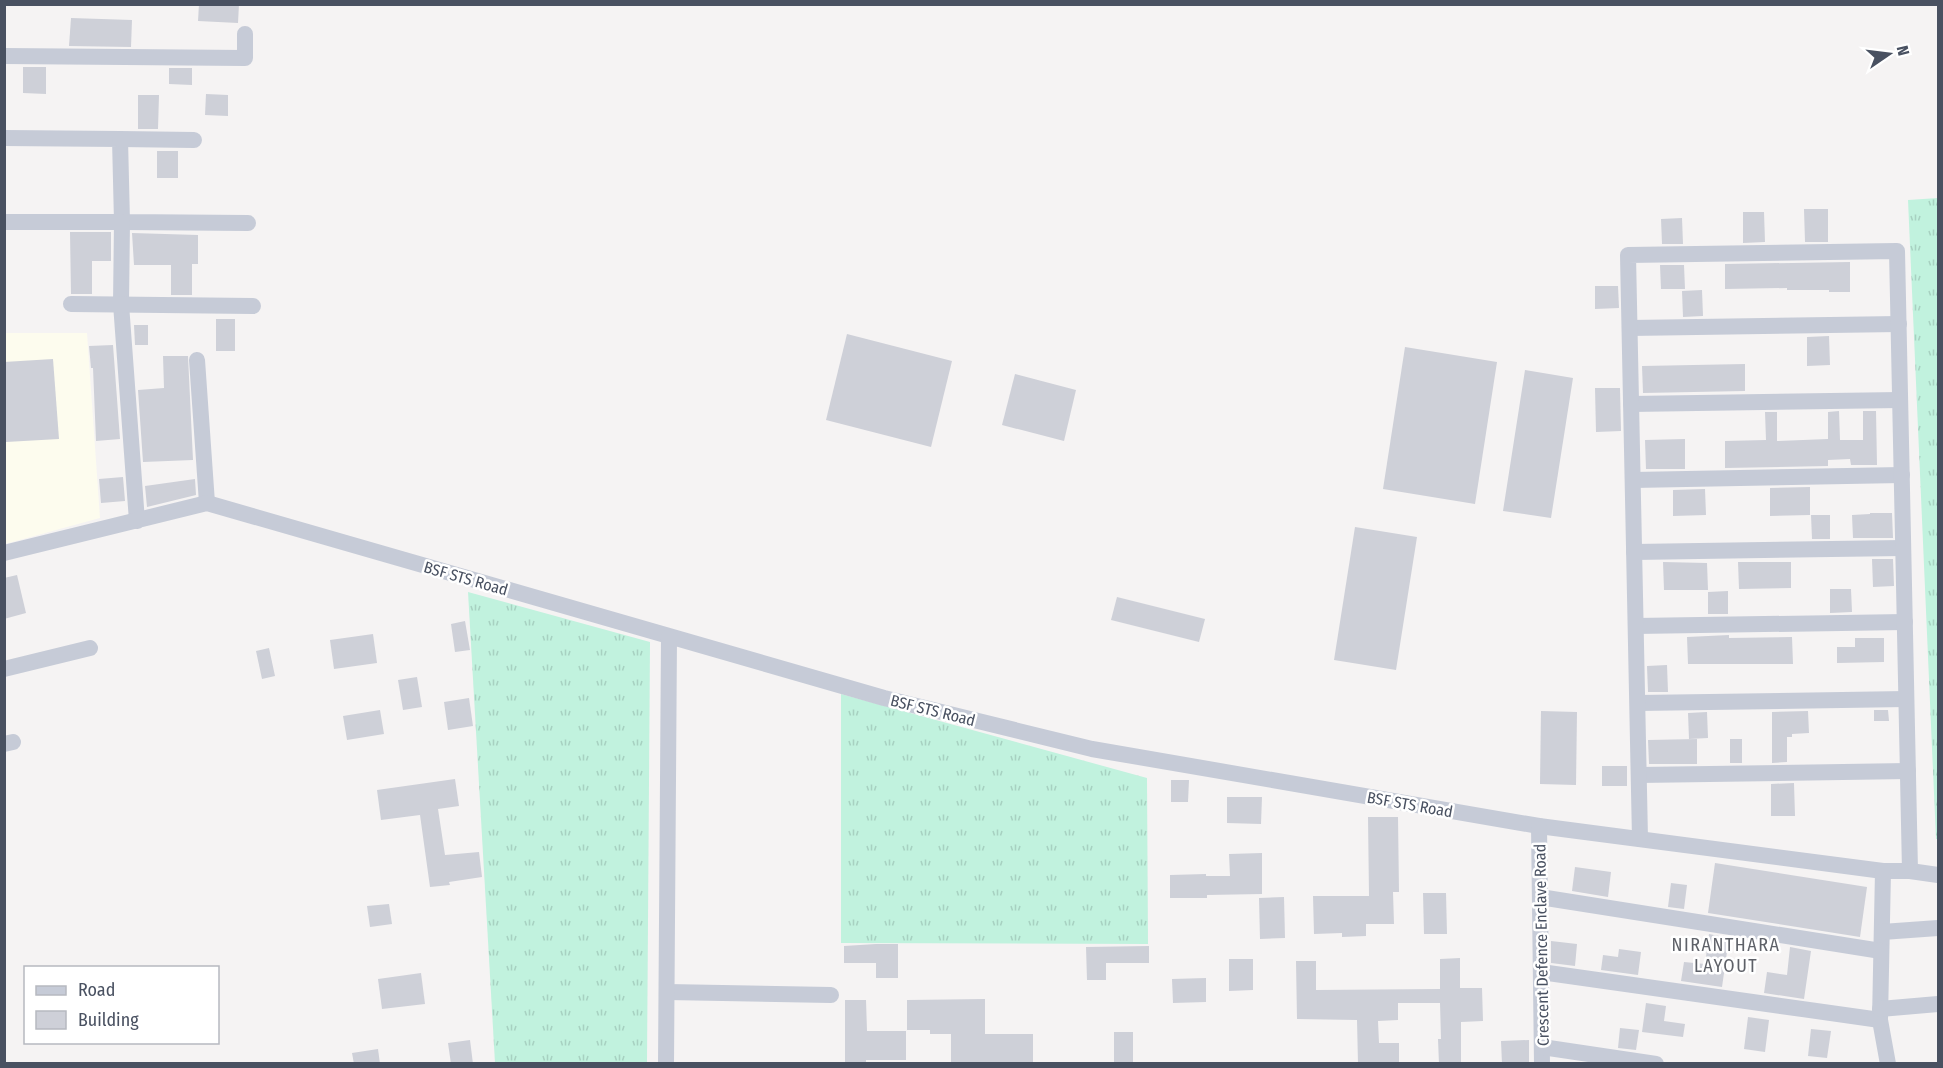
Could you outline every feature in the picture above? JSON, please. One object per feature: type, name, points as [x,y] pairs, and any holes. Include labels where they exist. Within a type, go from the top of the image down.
[{"type":"street","points":[[4,56],[245,58],[245,34]]},
{"type":"street","points":[[4,138],[194,140]]},
{"type":"street","points":[[120,139],[121,304],[137,521]]},
{"type":"street","points":[[4,222],[248,223]]},
{"type":"street","points":[[1640,839],[1628,255],[1897,250],[1910,871]]},
{"type":"street","points":[[71,304],[253,306]]},
{"type":"street","points":[[1630,328],[1899,324]]},
{"type":"street","points":[[4,553],[207,503],[197,360]]},
{"type":"street","points":[[1631,404],[1900,400]]},
{"type":"street","points":[[1633,480],[1902,475]]},
{"type":"street","name":"BSF STS Road","points":[[207,503],[884,698],[1092,749],[1539,826],[1883,871],[1938,874]]},
{"type":"street","points":[[1634,552],[1903,548]]},
{"type":"street","points":[[1636,626],[1905,622]]},
{"type":"street","points":[[666,1064],[669,637]]},
{"type":"street","points":[[4,669],[90,648]]},
{"type":"street","points":[[1638,703],[1906,699]]},
{"type":"street","points":[[1639,776],[1908,771]]},
{"type":"street","name":"Crescent Defence Enclave Road","points":[[1539,826],[1542,1055]]},
{"type":"street","points":[[1883,871],[1880,1014],[1888,1064]]},
{"type":"street","points":[[1540,897],[1881,951]]},
{"type":"street","points":[[1882,932],[1938,928]]},
{"type":"street","points":[[1541,972],[1880,1014],[1938,1004]]},
{"type":"street","points":[[667,992],[831,995]]},
{"type":"street","points":[[1542,1055],[1656,1064]]},
{"type":"shaded area","points":[[5,333],[87,333],[100,518],[5,544]]},
{"type":"green space","points":[[1938,198],[1938,839],[1936,839],[1908,200]]},
{"type":"green space","points":[[468,592],[650,642],[647,1063],[495,1063]]},
{"type":"green space","points":[[841,694],[1147,778],[1148,944],[841,943]]},
{"type":"building","points":[[199,4],[239,4],[238,23],[198,21]]},
{"type":"building","points":[[71,18],[132,20],[131,47],[69,46]]},
{"type":"building","points":[[23,67],[46,67],[46,94],[23,93]]},
{"type":"building","points":[[169,68],[192,68],[192,85],[169,84]]},
{"type":"building","points":[[206,94],[228,95],[228,116],[205,115]]},
{"type":"building","points":[[138,95],[159,95],[158,129],[138,129]]},
{"type":"building","points":[[157,151],[178,151],[178,178],[157,178]]},
{"type":"building","points":[[1804,209],[1828,209],[1828,242],[1805,242]]},
{"type":"building","points":[[1743,212],[1764,212],[1765,242],[1743,243]]},
{"type":"building","points":[[1682,218],[1683,244],[1662,244],[1661,219]]},
{"type":"building","points":[[70,232],[111,232],[111,261],[92,261],[92,294],[71,294]]},
{"type":"building","points":[[132,233],[198,235],[198,264],[192,264],[192,295],[171,295],[171,265],[134,265]]},
{"type":"building","points":[[1850,262],[1850,292],[1787,290],[1787,288],[1725,289],[1725,264]]},
{"type":"building","points":[[1660,265],[1684,265],[1685,289],[1661,289]]},
{"type":"building","points":[[1595,286],[1618,286],[1619,308],[1595,309]]},
{"type":"building","points":[[1702,290],[1703,316],[1683,317],[1682,291]]},
{"type":"building","points":[[216,319],[235,319],[235,351],[216,351]]},
{"type":"building","points":[[134,325],[148,325],[148,345],[135,345]]},
{"type":"building","points":[[847,334],[952,361],[931,447],[826,420]]},
{"type":"building","points":[[1829,336],[1830,365],[1807,366],[1807,337]]},
{"type":"building","points":[[113,345],[120,439],[96,441],[93,368],[91,368],[89,346]]},
{"type":"building","points":[[1405,347],[1497,362],[1475,504],[1383,489]]},
{"type":"building","points":[[163,356],[188,356],[193,460],[143,462],[138,390],[164,388]]},
{"type":"building","points":[[53,359],[59,439],[6,442],[4,362]]},
{"type":"building","points":[[1745,364],[1745,391],[1643,393],[1642,366]]},
{"type":"building","points":[[1525,370],[1573,378],[1551,518],[1503,511]]},
{"type":"building","points":[[1015,374],[1076,390],[1064,441],[1002,425]]},
{"type":"building","points":[[1595,388],[1620,388],[1621,431],[1596,432]]},
{"type":"building","points":[[1839,411],[1840,440],[1863,440],[1863,411],[1876,411],[1877,465],[1851,465],[1850,459],[1828,460],[1828,466],[1725,468],[1725,441],[1766,440],[1765,412],[1777,412],[1777,441],[1828,439],[1828,412]]},
{"type":"building","points":[[1685,439],[1685,469],[1646,469],[1645,440]]},
{"type":"building","points":[[123,477],[125,501],[101,503],[99,479]]},
{"type":"building","points":[[195,479],[196,495],[147,507],[145,486]]},
{"type":"building","points":[[1810,487],[1810,515],[1770,516],[1770,488]]},
{"type":"building","points":[[1705,489],[1706,515],[1673,516],[1673,490]]},
{"type":"building","points":[[1892,513],[1893,538],[1853,538],[1852,515]]},
{"type":"building","points":[[1811,515],[1830,515],[1830,539],[1812,539]]},
{"type":"building","points":[[1355,527],[1417,537],[1396,670],[1334,660]]},
{"type":"building","points":[[1872,559],[1893,559],[1894,586],[1873,587]]},
{"type":"building","points":[[1663,562],[1707,563],[1708,590],[1664,590]]},
{"type":"building","points":[[1738,562],[1791,562],[1791,588],[1739,589]]},
{"type":"building","points":[[17,575],[26,613],[4,619],[4,578]]},
{"type":"building","points":[[1830,589],[1851,589],[1852,612],[1830,613]]},
{"type":"building","points":[[1728,591],[1728,614],[1708,614],[1708,592]]},
{"type":"building","points":[[1117,597],[1205,619],[1199,642],[1111,620]]},
{"type":"building","points":[[465,621],[470,650],[455,652],[451,624]]},
{"type":"building","points":[[373,634],[377,663],[334,669],[330,640]]},
{"type":"building","points":[[1729,635],[1729,638],[1792,637],[1793,664],[1688,664],[1687,637]]},
{"type":"building","points":[[1855,638],[1884,638],[1884,662],[1837,663],[1837,647],[1855,647]]},
{"type":"building","points":[[269,648],[275,676],[262,679],[256,651]]},
{"type":"building","points":[[1667,665],[1668,692],[1648,692],[1647,666]]},
{"type":"building","points":[[417,677],[422,707],[403,710],[398,680]]},
{"type":"building","points":[[469,698],[473,726],[448,730],[444,702]]},
{"type":"building","points":[[380,710],[384,734],[347,740],[343,716]]},
{"type":"building","points":[[1874,710],[1888,710],[1889,721],[1874,721]]},
{"type":"building","points":[[1541,711],[1577,712],[1576,785],[1540,784]]},
{"type":"building","points":[[1808,711],[1809,733],[1792,734],[1792,737],[1787,737],[1787,762],[1772,763],[1772,712]]},
{"type":"building","points":[[1707,712],[1708,738],[1689,739],[1688,713]]},
{"type":"building","points":[[1697,739],[1697,764],[1649,764],[1648,740]]},
{"type":"building","points":[[1730,739],[1742,739],[1742,763],[1730,763]]},
{"type":"building","points":[[1602,766],[1627,766],[1627,786],[1602,786]]},
{"type":"building","points":[[455,779],[459,806],[438,809],[445,855],[479,852],[482,877],[449,882],[450,885],[430,887],[420,815],[381,820],[377,790]]},
{"type":"building","points":[[1171,780],[1189,780],[1188,802],[1171,802]]},
{"type":"building","points":[[1794,783],[1795,816],[1771,816],[1771,784]]},
{"type":"building","points":[[1227,797],[1262,797],[1261,824],[1227,823]]},
{"type":"building","points":[[1368,817],[1398,817],[1399,892],[1393,892],[1394,924],[1366,924],[1366,936],[1342,937],[1342,933],[1314,934],[1313,896],[1369,896]]},
{"type":"building","points":[[1262,853],[1262,894],[1170,898],[1170,875],[1230,876],[1229,854]]},
{"type":"building","points":[[1715,863],[1867,887],[1860,937],[1708,913]]},
{"type":"building","points":[[1575,867],[1611,872],[1608,897],[1572,891]]},
{"type":"building","points":[[1671,883],[1687,885],[1684,909],[1668,907]]},
{"type":"building","points":[[1423,893],[1446,893],[1447,934],[1424,934]]},
{"type":"building","points":[[1284,897],[1285,938],[1260,939],[1259,898]]},
{"type":"building","points":[[389,904],[392,924],[370,927],[367,906]]},
{"type":"building","points":[[1709,934],[1729,938],[1722,987],[1681,981],[1684,962],[1705,964]]},
{"type":"building","points":[[1551,941],[1577,944],[1575,966],[1551,963]]},
{"type":"building","points":[[898,944],[898,978],[876,978],[876,963],[844,963],[844,946]]},
{"type":"building","points":[[1149,946],[1149,963],[1106,963],[1106,980],[1087,980],[1086,947]]},
{"type":"building","points":[[1790,947],[1811,951],[1804,999],[1764,993],[1767,972],[1787,975]]},
{"type":"building","points":[[1619,949],[1641,952],[1638,975],[1601,970],[1603,955],[1618,957]]},
{"type":"building","points":[[1460,958],[1460,988],[1482,988],[1483,1021],[1461,1022],[1461,1064],[1439,1064],[1440,1003],[1398,1003],[1398,1020],[1378,1021],[1379,1043],[1399,1043],[1399,1064],[1358,1064],[1357,1020],[1297,1019],[1296,961],[1316,961],[1316,990],[1440,989],[1440,959]]},
{"type":"building","points":[[1229,959],[1253,959],[1253,990],[1229,991]]},
{"type":"building","points":[[421,973],[425,1004],[382,1009],[378,979]]},
{"type":"building","points":[[1206,978],[1206,1002],[1173,1003],[1172,979]]},
{"type":"building","points":[[985,999],[985,1034],[1033,1034],[1033,1064],[951,1064],[951,1034],[930,1034],[930,1030],[907,1030],[907,1000]]},
{"type":"building","points":[[845,1000],[866,1000],[867,1031],[906,1031],[906,1060],[866,1060],[866,1063],[845,1063]]},
{"type":"building","points":[[1646,1003],[1666,1006],[1664,1021],[1685,1024],[1683,1037],[1642,1032]]},
{"type":"building","points":[[1748,1017],[1769,1020],[1765,1052],[1744,1049]]},
{"type":"building","points":[[1620,1028],[1639,1030],[1636,1050],[1618,1048]]},
{"type":"building","points":[[1811,1029],[1831,1031],[1827,1058],[1808,1056]]},
{"type":"building","points":[[1114,1032],[1133,1032],[1133,1064],[1114,1064]]},
{"type":"building","points":[[470,1040],[473,1064],[451,1064],[448,1043]]},
{"type":"building","points":[[1529,1040],[1529,1064],[1502,1064],[1501,1041]]},
{"type":"building","points":[[378,1049],[380,1064],[354,1064],[352,1053]]},
{"type":"district","name":"NIRANTHARA LAYOUT","points":[[1726,955]]}]
